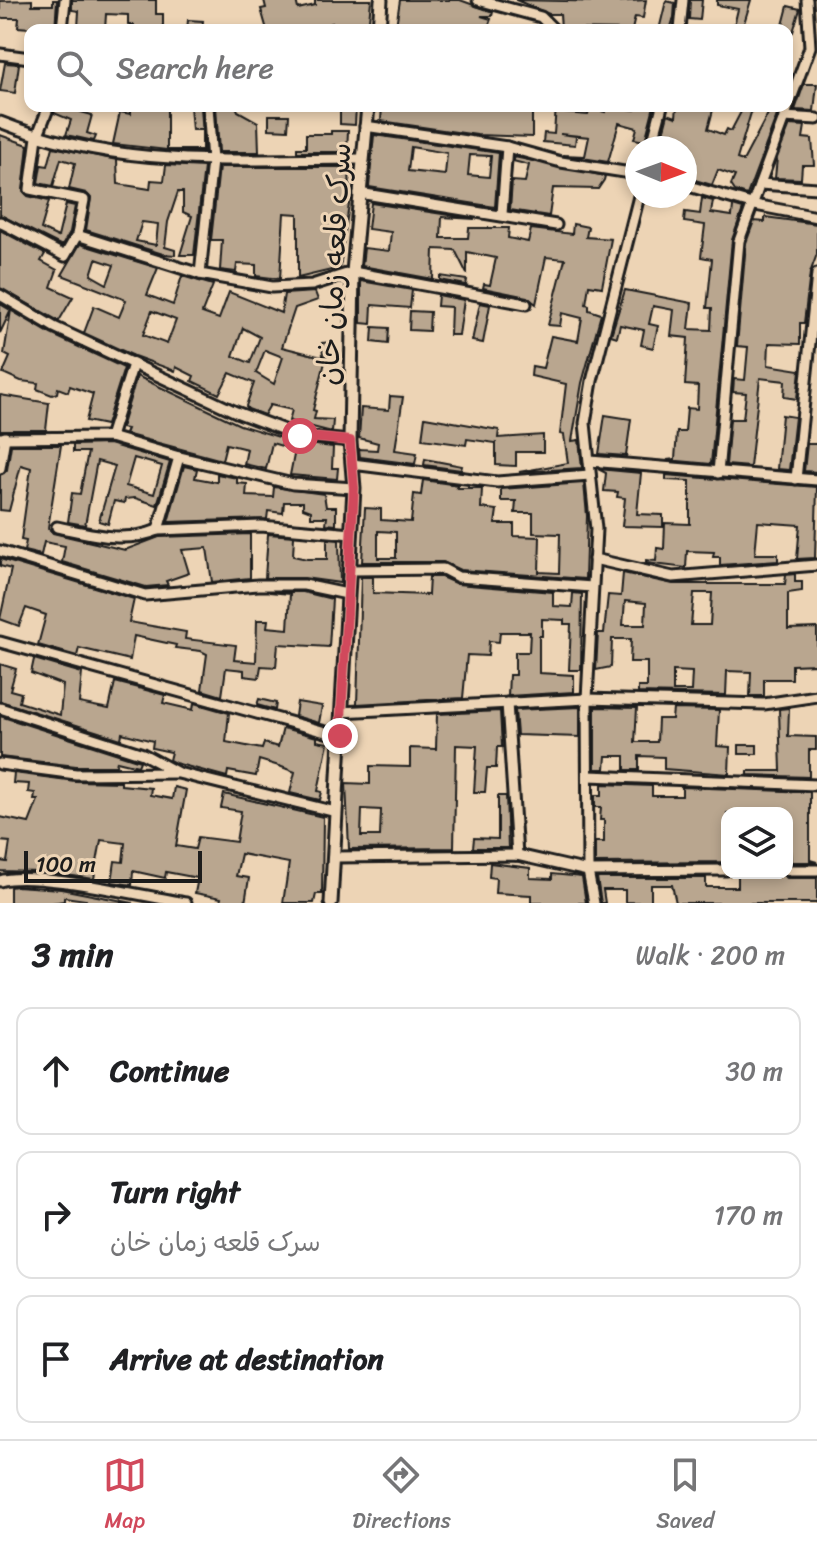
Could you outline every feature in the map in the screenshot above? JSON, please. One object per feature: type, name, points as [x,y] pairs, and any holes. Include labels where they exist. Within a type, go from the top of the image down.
[{"type":"street","points":[[63,24],[65,0]]},
{"type":"street","points":[[379,24],[381,0]]},
{"type":"street","points":[[478,0],[541,17],[548,24]]},
{"type":"street","points":[[681,24],[683,0]]},
{"type":"street","points":[[793,95],[813,47],[804,0]]},
{"type":"street","points":[[0,54],[24,57]]},
{"type":"street","points":[[0,222],[65,256],[77,235],[84,200],[30,189],[37,137],[47,112]]},
{"type":"street","points":[[200,274],[212,161],[208,112]]},
{"type":"street","name":"سرک قلعه زمان خان","points":[[331,903],[336,857],[354,488],[350,441],[353,272],[367,112]]},
{"type":"street","points":[[654,136],[660,112]]},
{"type":"street","points":[[718,473],[739,241],[755,205],[786,112]]},
{"type":"street","points":[[784,117],[817,119]]},
{"type":"street","points":[[0,122],[37,137],[111,154],[212,161],[362,159]]},
{"type":"street","points":[[365,126],[507,147],[561,162],[625,172]]},
{"type":"street","points":[[502,214],[507,147]]},
{"type":"street","points":[[760,184],[817,188]]},
{"type":"street","points":[[697,188],[755,205],[817,217]]},
{"type":"street","points":[[359,193],[556,225]]},
{"type":"street","points":[[594,903],[588,871],[587,699],[596,529],[585,423],[592,381],[636,208]]},
{"type":"street","points":[[77,235],[200,274],[272,287],[312,285],[353,272],[526,304]]},
{"type":"street","points":[[796,479],[814,336],[817,274]]},
{"type":"street","points":[[0,295],[54,327],[236,412],[300,436],[350,441]]},
{"type":"street","points":[[110,437],[133,364]]},
{"type":"street","points":[[0,468],[2,437],[110,437],[293,484],[354,488]]},
{"type":"street","points":[[158,530],[179,457]]},
{"type":"street","points":[[590,461],[817,480]]},
{"type":"street","points":[[352,464],[497,482],[590,475]]},
{"type":"street","points":[[57,527],[113,539],[143,536],[158,530],[261,526],[352,534]]},
{"type":"street","points":[[0,551],[145,595],[258,585],[304,585],[347,594]]},
{"type":"street","points":[[594,559],[673,577],[817,565]]},
{"type":"street","points":[[349,570],[443,569],[458,577],[592,587]]},
{"type":"street","points":[[0,642],[340,736]]},
{"type":"street","points":[[341,712],[587,699],[764,704],[817,696]]},
{"type":"street","points":[[507,703],[517,855]]},
{"type":"street","points":[[0,708],[143,754],[178,773]]},
{"type":"street","points":[[0,764],[76,774],[178,773],[336,812]]},
{"type":"street","points":[[589,776],[817,785]]},
{"type":"street","points":[[336,857],[517,855],[588,871],[721,870]]},
{"type":"street","points":[[793,870],[817,870]]},
{"type":"street","points":[[0,881],[9,878],[50,882],[186,903]]},
{"type":"building","points":[[32,0],[32,5],[53,5],[53,0],[57,0],[55,24],[24,24],[24,27],[18,27],[19,18],[0,18],[0,1]]},
{"type":"building","points":[[72,0],[156,0],[156,14],[163,14],[163,24],[128,24],[128,15],[106,14],[105,24],[78,24],[79,11],[72,10]]},
{"type":"building","points":[[264,0],[296,0],[298,9],[315,5],[315,0],[371,0],[369,24],[265,24],[261,9],[266,8]]},
{"type":"building","points":[[400,0],[460,0],[493,12],[492,16],[481,16],[491,19],[489,24],[396,24]]},
{"type":"building","points":[[516,0],[646,0],[643,18],[635,17],[633,24],[561,24],[560,14],[549,14]]},
{"type":"building","points":[[690,0],[702,0],[700,20],[689,19]]},
{"type":"building","points":[[717,0],[751,0],[744,24],[734,24],[738,9],[717,5]]},
{"type":"building","points":[[666,1],[675,3],[672,24],[660,24]]},
{"type":"building","points":[[788,6],[800,9],[793,32],[793,24],[783,24]]},
{"type":"building","points":[[188,20],[203,21],[203,24],[188,24]]},
{"type":"building","points":[[5,63],[19,64],[15,93],[0,91]]},
{"type":"building","points":[[804,84],[817,84],[814,111],[795,110]]},
{"type":"building","points":[[81,112],[92,115],[87,133],[96,136],[94,141],[66,135],[71,120],[54,113]]},
{"type":"building","points":[[120,112],[167,112],[167,150],[113,144]]},
{"type":"building","points":[[190,112],[201,112],[204,152],[168,150],[202,150],[202,130],[192,130]]},
{"type":"building","points":[[216,112],[240,112],[258,122],[259,152],[219,152]]},
{"type":"building","points":[[340,112],[356,112],[355,125],[340,124]]},
{"type":"building","points":[[382,112],[532,112],[532,137],[477,135],[381,121]]},
{"type":"building","points":[[556,112],[588,115],[589,112],[652,112],[646,136],[635,136],[637,128],[619,123],[608,162],[563,155],[585,156],[589,137],[560,134],[576,136],[575,145],[543,142],[544,133],[554,134]]},
{"type":"building","points":[[676,112],[712,112],[708,129],[724,135],[727,129],[731,131],[741,112],[751,112],[737,159],[743,161],[769,112],[778,112],[747,195],[735,191],[731,185],[735,176],[718,170],[712,185],[697,181],[697,136],[662,136],[668,114],[676,117]]},
{"type":"building","points":[[269,115],[289,115],[288,130],[269,129]]},
{"type":"building","points":[[790,125],[805,126],[803,138],[812,139],[814,165],[802,165],[801,179],[775,178],[777,158]]},
{"type":"building","points":[[331,131],[348,131],[347,152],[297,152],[297,148],[306,148],[306,134],[331,134]]},
{"type":"building","points":[[0,135],[28,145],[23,191],[28,196],[49,201],[41,229],[58,237],[66,204],[75,206],[70,232],[62,246],[0,215]]},
{"type":"building","points":[[374,135],[499,153],[495,207],[369,187]],"holes":[[[411,147],[447,153],[445,175],[408,171]],[[470,155],[491,156],[489,177],[468,175]]]},
{"type":"building","points":[[53,147],[117,160],[118,184],[150,189],[151,180],[164,181],[166,165],[204,167],[194,255],[180,255],[192,216],[183,212],[183,192],[178,192],[168,222],[165,247],[175,250],[175,255],[163,254],[86,230],[91,198],[86,193],[69,189],[75,163],[61,159],[53,186],[38,183],[41,165],[48,166]],"holes":[[[142,222],[158,224],[156,245],[136,241]]]},
{"type":"building","points":[[514,157],[605,176],[598,189],[553,188],[549,216],[510,210],[512,181],[525,182],[529,165],[513,161]]},
{"type":"building","points":[[219,167],[349,167],[350,197],[340,268],[298,278],[298,214],[284,213],[280,279],[256,276],[256,265],[237,264],[236,272],[220,270],[222,240],[211,240]]},
{"type":"building","points":[[702,198],[713,201],[711,213],[732,216],[733,206],[743,209],[732,240],[711,464],[667,460],[675,459],[677,432],[685,432],[687,408],[697,409],[698,386],[685,385],[688,338],[671,336],[674,310],[653,306],[649,324],[658,326],[653,348],[641,345],[644,330],[620,325],[617,337],[611,335],[625,290],[692,303],[689,329],[711,330],[712,308],[707,308],[712,259],[701,257],[705,225],[684,222],[685,212],[700,214]]},
{"type":"building","points":[[371,203],[475,219],[442,217],[441,238],[468,238],[469,228],[509,228],[508,238],[528,242],[531,229],[572,234],[573,224],[588,227],[586,237],[611,239],[602,287],[589,285],[586,304],[589,310],[601,314],[582,383],[572,441],[579,440],[582,468],[519,472],[568,463],[564,435],[560,434],[566,384],[531,376],[532,366],[543,368],[551,336],[578,341],[582,318],[562,313],[560,326],[548,325],[565,259],[546,257],[536,304],[527,297],[483,288],[484,284],[490,285],[496,258],[467,252],[467,274],[455,250],[434,249],[433,279],[362,266],[364,248],[389,251],[391,232],[368,229]]},
{"type":"building","points":[[765,217],[817,224],[817,254],[810,273],[804,323],[800,323],[800,344],[769,343],[768,365],[800,370],[797,399],[784,397],[785,381],[760,378],[750,467],[726,465],[730,419],[743,419],[746,393],[733,392],[734,379],[745,380],[748,347],[737,346],[746,243],[754,221],[765,222]]},
{"type":"building","points":[[0,230],[45,254],[41,261],[57,270],[51,287],[73,297],[59,321],[0,288]]},
{"type":"building","points":[[80,244],[158,268],[147,295],[173,305],[182,276],[213,285],[202,313],[219,319],[229,292],[281,313],[284,294],[315,292],[318,300],[295,308],[282,347],[326,358],[313,410],[316,411],[314,419],[333,420],[332,432],[289,421],[292,410],[270,405],[264,415],[248,409],[246,406],[254,383],[230,373],[219,394],[192,381],[194,376],[176,367],[175,371],[134,356],[84,333],[94,306],[119,317],[126,300],[62,275]],"holes":[[[96,259],[114,265],[107,284],[91,275]],[[152,311],[176,320],[167,344],[143,335]],[[243,328],[260,337],[250,363],[233,356]],[[265,350],[283,357],[274,384],[256,373]]]},
{"type":"building","points":[[440,276],[467,280],[466,285],[440,280]]},
{"type":"building","points":[[361,281],[412,290],[410,308],[372,305],[371,324],[361,323]]},
{"type":"building","points":[[438,295],[464,300],[459,335],[450,335],[451,307],[437,306]]},
{"type":"building","points":[[480,303],[490,305],[483,343],[472,341]]},
{"type":"building","points":[[0,304],[11,310],[0,333]]},
{"type":"building","points":[[11,310],[51,334],[124,368],[106,425],[86,421],[93,394],[70,386],[68,392],[58,388],[57,393],[52,395],[37,389],[38,383],[21,381],[3,373],[10,357],[4,354]]},
{"type":"building","points":[[410,311],[430,312],[429,331],[409,330]]},
{"type":"building","points":[[373,327],[389,328],[388,344],[372,342]]},
{"type":"building","points":[[332,342],[332,355],[323,356],[322,343]]},
{"type":"building","points":[[137,376],[240,425],[298,443],[333,447],[332,468],[338,468],[337,479],[290,475],[295,450],[272,443],[266,469],[244,464],[247,449],[226,444],[222,460],[125,434],[127,429],[121,428]]},
{"type":"building","points":[[0,395],[49,403],[46,430],[0,430]]},
{"type":"building","points":[[390,396],[403,397],[395,450],[417,453],[415,464],[360,457],[359,449],[377,450],[378,443],[359,438],[361,408],[389,410]]},
{"type":"building","points":[[605,415],[631,419],[626,456],[599,454]]},
{"type":"building","points":[[782,415],[795,417],[789,470],[777,469]]},
{"type":"building","points":[[425,417],[499,430],[498,438],[543,435],[543,452],[516,452],[516,466],[496,465],[496,443],[467,439],[466,445],[422,439]]},
{"type":"building","points":[[109,444],[170,462],[157,505],[135,498],[125,499],[124,503],[114,501],[108,524],[99,521],[115,466],[97,461],[85,525],[68,522],[72,493],[80,494],[88,452],[73,452],[73,445]],"holes":[[[134,458],[162,466],[154,494],[126,486]]]},
{"type":"building","points":[[807,444],[817,444],[817,472],[804,471]]},
{"type":"building","points":[[11,445],[61,445],[48,528],[53,533],[125,550],[159,537],[250,534],[250,578],[212,582],[207,548],[182,550],[189,573],[166,581],[168,585],[146,587],[62,562],[65,546],[44,542],[41,555],[24,551],[26,541],[21,540],[31,468],[21,465],[9,511],[0,510],[0,475],[7,470]]},
{"type":"building","points":[[425,459],[462,466],[461,470],[424,465]]},
{"type":"building","points":[[184,466],[197,469],[195,478],[217,482],[217,474],[237,478],[237,483],[247,484],[246,496],[273,497],[274,487],[324,494],[326,507],[336,507],[336,525],[326,524],[327,517],[311,517],[311,511],[303,508],[303,502],[284,502],[283,513],[268,511],[267,519],[168,522]]},
{"type":"building","points":[[598,469],[641,473],[637,514],[663,515],[663,527],[622,526],[625,498],[617,497],[618,492],[604,491],[606,473]]},
{"type":"building","points":[[666,475],[817,487],[815,558],[797,559],[800,525],[758,522],[755,554],[778,554],[778,561],[720,565],[720,557],[713,557],[714,552],[687,551],[686,568],[646,563],[646,560],[656,561],[657,548],[664,549],[665,523],[690,524],[690,481],[666,480]]},
{"type":"building","points":[[423,480],[458,485],[457,488],[482,488],[481,508],[497,510],[495,524],[514,524],[514,536],[540,537],[539,572],[559,573],[560,534],[533,533],[533,513],[515,513],[516,501],[501,501],[501,489],[584,483],[587,516],[585,579],[460,570],[443,562],[362,562],[365,508],[381,509],[381,520],[411,522],[414,494],[421,495]],"holes":[[[378,531],[396,532],[396,558],[378,558]]]},
{"type":"building","points":[[268,534],[294,536],[293,556],[307,559],[327,559],[327,539],[339,540],[340,583],[304,578],[265,578]]},
{"type":"building","points":[[0,559],[134,599],[129,622],[186,632],[185,639],[236,645],[234,660],[256,662],[257,620],[268,620],[267,627],[288,629],[290,594],[269,592],[303,592],[332,599],[329,647],[278,644],[276,667],[261,666],[259,678],[244,676],[244,670],[226,668],[222,696],[202,690],[207,654],[201,651],[175,648],[176,645],[134,636],[130,660],[79,648],[77,656],[38,645],[46,615],[26,608],[19,626],[0,619],[11,569],[0,566]]},
{"type":"building","points":[[623,573],[673,584],[785,584],[786,575],[795,574],[795,582],[802,582],[802,591],[788,593],[788,629],[817,628],[817,664],[792,665],[792,679],[764,679],[764,696],[750,696],[751,672],[727,671],[726,695],[638,693],[638,687],[647,687],[647,662],[630,662],[631,639],[612,639],[611,667],[596,670],[598,633],[604,633],[608,595],[621,596]],"holes":[[[694,593],[712,593],[710,625],[691,625]],[[625,601],[646,603],[645,625],[623,625]],[[673,671],[692,672],[691,691],[673,691]]]},
{"type":"building","points":[[361,577],[373,577],[373,593],[428,595],[429,577],[441,577],[457,584],[553,592],[553,606],[572,607],[573,593],[582,594],[581,670],[569,670],[571,624],[564,624],[564,620],[542,619],[542,636],[539,636],[539,673],[574,675],[574,692],[508,696],[509,675],[515,675],[515,652],[529,652],[530,632],[500,632],[499,642],[489,641],[488,656],[467,655],[463,698],[357,704]]},
{"type":"building","points":[[34,659],[82,673],[79,703],[109,709],[115,682],[165,695],[163,703],[193,710],[194,703],[229,713],[226,742],[262,749],[264,743],[278,747],[283,728],[317,737],[317,741],[328,743],[318,791],[322,792],[320,800],[290,793],[295,772],[279,766],[259,760],[256,776],[228,771],[227,777],[175,763],[169,760],[171,752],[152,748],[153,741],[122,733],[121,739],[0,701],[0,664],[16,669],[10,690],[21,693],[19,702],[60,715],[63,685],[31,673]]},
{"type":"building","points":[[259,699],[276,703],[275,710],[257,705]]},
{"type":"building","points":[[297,702],[322,706],[319,723],[295,716]]},
{"type":"building","points":[[580,707],[580,737],[517,735],[515,710]]},
{"type":"building","points":[[595,707],[637,708],[635,742],[657,742],[658,719],[672,719],[673,709],[719,710],[717,746],[730,747],[729,774],[664,769],[664,757],[639,756],[639,770],[625,770],[625,756],[606,756],[605,769],[595,769]]},
{"type":"building","points":[[789,708],[788,736],[816,737],[816,750],[809,750],[809,777],[748,775],[748,771],[781,771],[779,709]]},
{"type":"building","points":[[500,711],[502,747],[497,747],[496,768],[487,768],[485,792],[474,792],[477,746],[456,745],[454,848],[349,849],[346,783],[370,784],[370,766],[410,767],[410,748],[436,749],[437,714]],"holes":[[[362,809],[381,810],[380,836],[361,836]]]},
{"type":"building","points":[[0,716],[140,761],[138,766],[117,761],[116,766],[76,766],[0,757]]},
{"type":"building","points":[[739,745],[757,745],[757,754],[739,754]]},
{"type":"building","points":[[14,773],[75,781],[121,782],[121,785],[151,788],[150,795],[172,799],[174,787],[186,790],[176,846],[195,849],[198,837],[236,842],[241,811],[221,808],[224,794],[323,817],[322,894],[316,894],[314,903],[283,903],[289,863],[241,854],[236,876],[249,878],[245,903],[220,903],[221,898],[195,893],[198,878],[166,872],[165,878],[133,871],[132,885],[112,882],[115,861],[123,862],[125,843],[101,840],[94,879],[58,874],[60,868],[42,865],[40,872],[0,871],[0,861],[7,862],[10,842],[0,841],[0,817],[29,823],[38,800],[34,800],[35,793],[28,792],[29,784],[13,783]]},
{"type":"building","points":[[602,784],[652,786],[652,796],[682,796],[682,787],[810,792],[810,860],[817,862],[793,862],[793,807],[721,807],[721,862],[595,863],[595,842],[604,842],[604,820],[600,820],[601,807],[595,807],[595,795],[602,795]]},
{"type":"building","points":[[498,796],[506,796],[508,848],[473,848],[474,838],[498,839]]},
{"type":"building","points":[[490,863],[530,868],[530,878],[552,879],[552,874],[582,877],[586,903],[531,903],[531,895],[495,893],[496,878],[489,877]]},
{"type":"building","points":[[597,878],[706,878],[706,887],[738,887],[738,879],[817,878],[817,903],[676,903],[672,885],[651,885],[651,903],[625,902],[625,890],[603,890],[605,903],[601,903]]},
{"type":"building","points":[[10,887],[61,889],[133,903],[86,903],[86,900],[64,897],[64,901],[52,903],[10,903]]},
{"type":"route","points":[[300,436],[350,441],[354,488],[340,736]]}]
